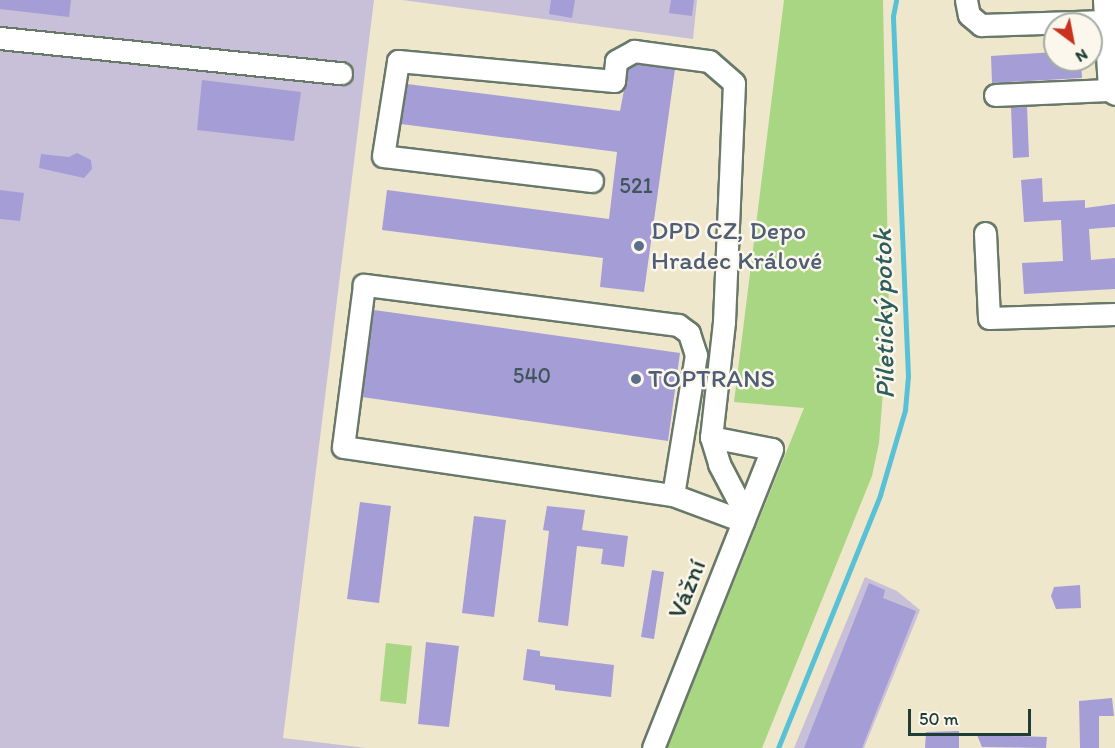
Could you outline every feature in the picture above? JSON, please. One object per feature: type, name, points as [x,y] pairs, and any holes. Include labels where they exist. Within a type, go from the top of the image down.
[{"type":"street","points":[[966,0],[975,22],[989,26],[1105,10],[1112,92],[995,95]]},
{"type":"street","points":[[0,38],[341,73]]},
{"type":"street","points":[[592,181],[383,156],[398,61],[614,81],[616,61],[634,51],[709,61],[728,75],[734,83],[724,310],[711,437],[740,504],[743,521]]},
{"type":"street","points":[[985,233],[989,318],[1115,314]]},
{"type":"street","points":[[673,495],[696,355],[689,333],[678,325],[364,285],[343,447],[673,495],[743,521]]},
{"type":"street","name":"Vážní","points":[[654,748],[772,449],[711,437]]},
{"type":"shaded area","points":[[0,0],[374,0],[283,738],[366,748],[0,748]]},
{"type":"shaded area","points":[[402,0],[697,0],[693,39]]},
{"type":"shaded area","points":[[865,577],[897,591],[920,610],[864,748],[794,748]]},
{"type":"green space","points":[[784,0],[883,0],[889,315],[879,443],[872,476],[762,748],[667,748],[804,408],[734,402]]},
{"type":"green space","points":[[386,643],[412,646],[406,704],[380,701]]},
{"type":"building","points":[[0,0],[71,0],[69,17],[0,9]]},
{"type":"building","points":[[551,0],[575,0],[572,18],[549,14]]},
{"type":"building","points":[[671,0],[694,0],[692,16],[669,13]]},
{"type":"building","points":[[1043,53],[1043,72],[1082,72],[1082,78],[992,83],[991,56]]},
{"type":"building","points":[[636,64],[675,69],[644,292],[600,287],[603,258],[382,230],[387,190],[609,219],[617,152],[401,124],[407,84],[620,111],[628,69]]},
{"type":"building","points":[[202,80],[301,92],[294,141],[197,130]]},
{"type":"building","points":[[1027,106],[1029,157],[1013,158],[1011,107]]},
{"type":"building","points":[[77,153],[91,160],[92,169],[84,178],[39,168],[41,154],[69,157]]},
{"type":"building","points":[[1042,178],[1043,202],[1085,200],[1085,208],[1115,204],[1115,227],[1089,229],[1091,260],[1115,258],[1115,289],[1024,294],[1022,263],[1063,261],[1061,220],[1024,222],[1021,180]]},
{"type":"building","points":[[0,190],[24,193],[20,221],[0,219]]},
{"type":"building","points":[[374,310],[680,353],[668,441],[362,397]]},
{"type":"building","points":[[360,502],[391,506],[379,603],[347,599]]},
{"type":"building","points":[[547,506],[585,510],[582,530],[628,536],[624,567],[601,564],[603,549],[577,546],[568,626],[538,622],[549,531],[543,530]]},
{"type":"building","points":[[474,516],[506,520],[494,617],[462,613]]},
{"type":"building","points":[[652,570],[664,572],[654,639],[641,637]]},
{"type":"building","points":[[869,583],[885,590],[883,598],[916,611],[862,748],[804,748]]},
{"type":"building","points":[[1080,585],[1081,608],[1056,609],[1051,596],[1054,587]]},
{"type":"building","points":[[426,642],[459,646],[449,727],[418,724]]},
{"type":"building","points":[[527,649],[540,651],[540,656],[614,665],[611,697],[555,690],[555,685],[523,680]]},
{"type":"building","points":[[1112,698],[1114,716],[1099,716],[1099,748],[1080,748],[1079,701]]},
{"type":"building","points":[[959,731],[959,748],[925,748],[926,732]]},
{"type":"building","points":[[977,735],[1047,737],[1046,748],[982,747]]},
{"type":"waterway","name":"Piletický potok","points":[[778,748],[880,495],[905,410],[908,376],[893,16],[896,0]]},
{"type":"place","name":"DPD CZ, Depo Hradec Králové","points":[[639,246]]},
{"type":"place","name":"TOPTRANS","points":[[636,379]]}]
